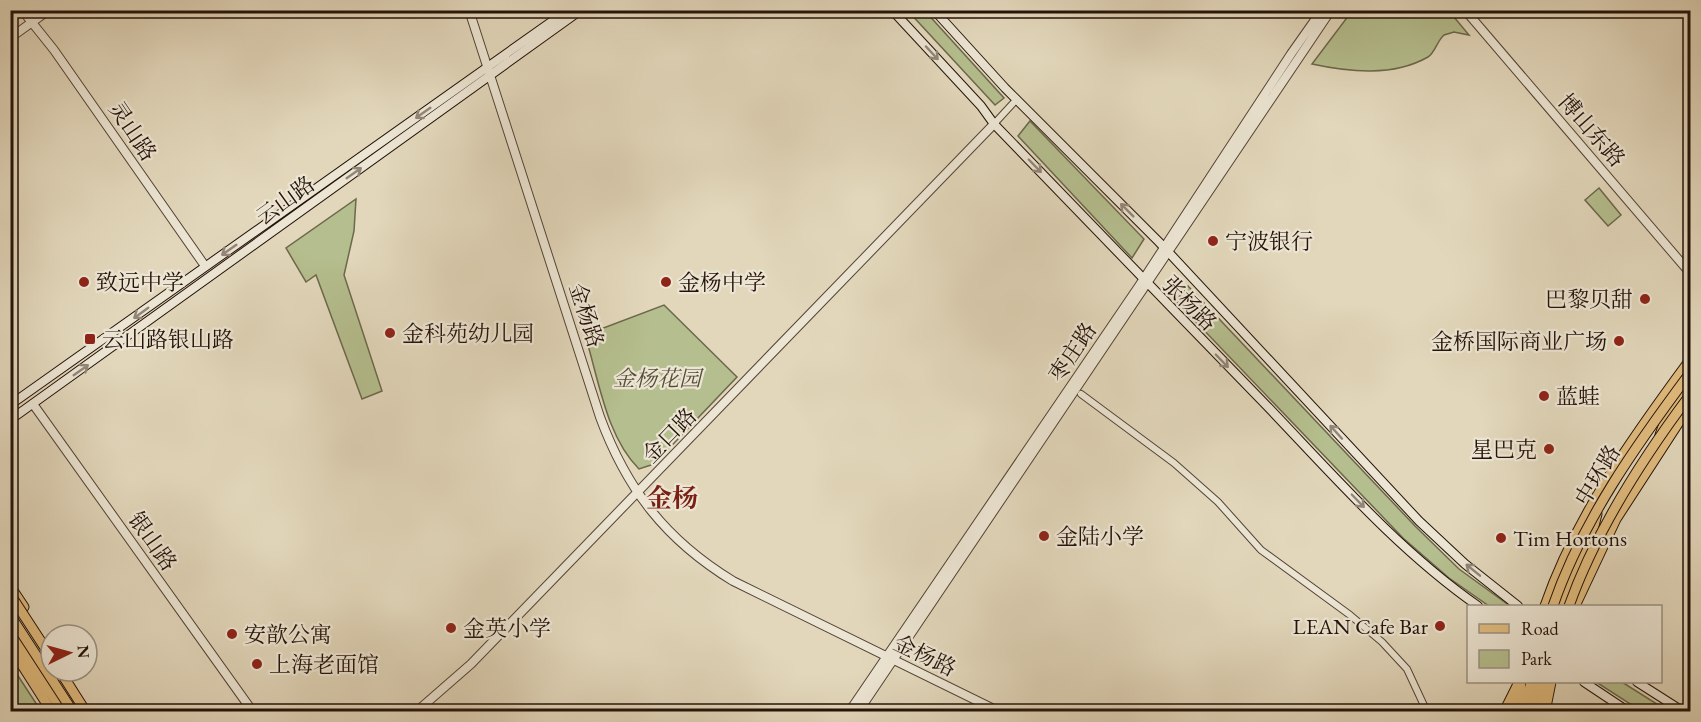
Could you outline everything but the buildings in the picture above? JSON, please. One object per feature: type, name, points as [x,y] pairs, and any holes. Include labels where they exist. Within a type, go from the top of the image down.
[{"type":"main road","name":"云山路","points":[[10,420],[489,72],[568,10]]},
{"type":"main road","name":"云山路","points":[[10,405],[25,392],[205,266],[581,10]]},
{"type":"main road","name":"张杨路","points":[[892,10],[981,106],[994,124],[1398,543],[1447,584],[1477,605]]},
{"type":"main road","name":"张杨路","points":[[934,10],[1017,99],[1165,250],[1419,521],[1465,564],[1517,605]]},
{"type":"main road","points":[[1545,605],[1576,534],[1602,488],[1631,441],[1690,360]]},
{"type":"main road","name":"中环路","points":[[1553,605],[1576,551],[1598,510],[1639,445],[1690,373]]},
{"type":"main road","points":[[1656,455],[1667,416],[1690,383]]},
{"type":"main road","name":"中环路","points":[[1569,605],[1589,557],[1611,516],[1650,452],[1690,395]]},
{"type":"main road","points":[[1575,605],[1616,519],[1690,405]]},
{"type":"main road","points":[[1561,605],[1591,538],[1602,488]]},
{"type":"main road","points":[[10,586],[39,631]]},
{"type":"main road","points":[[10,594],[39,639]]},
{"type":"main road","points":[[27,612],[29,658]]},
{"type":"main road","points":[[10,615],[73,711]]},
{"type":"main road","points":[[10,630],[63,711]]},
{"type":"main road","points":[[10,646],[52,711]]},
{"type":"main road","points":[[68,683],[86,711]]},
{"type":"main road","points":[[72,683],[90,711]]},
{"type":"main road","points":[[1504,711],[1520,683]]},
{"type":"main road","points":[[1511,711],[1520,683]]},
{"type":"main road","points":[[1519,711],[1521,683]]},
{"type":"main road","points":[[1524,711],[1531,683]]},
{"type":"main road","points":[[1531,711],[1538,683]]},
{"type":"main road","points":[[1539,711],[1545,683]]},
{"type":"main road","points":[[1545,711],[1551,683]]},
{"type":"main road","points":[[1587,683],[1629,711]]},
{"type":"main road","points":[[1640,683],[1684,711]]},
{"type":"street","name":"灵山路","points":[[22,10],[54,50],[212,275]]},
{"type":"street","points":[[10,38],[49,10]]},
{"type":"street","name":"金杨路","points":[[469,10],[600,417],[623,471],[637,494],[674,536],[706,564],[733,581],[999,711]]},
{"type":"street","name":"枣庄路","points":[[858,711],[890,658],[1145,283],[1322,10]]},
{"type":"street","name":"枣庄路","points":[[1165,250],[1331,10]]},
{"type":"street","name":"博山东路","points":[[1465,10],[1690,273]]},
{"type":"street","name":"金口路","points":[[416,711],[471,664],[1017,99]]},
{"type":"street","name":"银山路","points":[[25,392],[253,711]]},
{"type":"street","points":[[1081,394],[1174,463],[1209,494],[1261,550],[1350,615],[1382,642],[1407,669],[1426,711]]},
{"type":"street","name":"枣庄路","points":[[849,711],[890,658]]},
{"type":"green space","points":[[908,11],[925,11],[1004,98],[995,105]]},
{"type":"green space","points":[[1352,11],[1449,11],[1469,35],[1454,32],[1444,35],[1428,57],[1400,68],[1356,71],[1312,64]]},
{"type":"green space","points":[[1030,121],[1144,239],[1132,258],[1018,136]]},
{"type":"green space","points":[[1599,188],[1621,215],[1608,226],[1585,200]]},
{"type":"green space","points":[[356,199],[354,231],[344,275],[382,391],[362,399],[316,275],[306,282],[286,248]]},
{"type":"green space","points":[[1188,286],[1415,526],[1459,569],[1509,605],[1488,605],[1449,578],[1403,538],[1176,301]]},
{"type":"green space","name":"金杨花园","points":[[664,305],[737,377],[654,464],[639,469],[628,456],[611,424],[585,335]]},
{"type":"green space","points":[[11,665],[41,711],[11,711]]},
{"type":"green space","points":[[1598,683],[1624,683],[1668,711],[1641,711]]},
{"type":"place","name":"宁波银行","points":[[1213,241]]},
{"type":"place","name":"致远中学","points":[[84,282]]},
{"type":"place","name":"金杨中学","points":[[666,282]]},
{"type":"place","name":"巴黎贝甜","points":[[1645,299]]},
{"type":"place","name":"金科苑幼儿园","points":[[390,333]]},
{"type":"place","name":"云山路银山路","points":[[90,339]]},
{"type":"place","name":"金桥国际商业广场","points":[[1619,341]]},
{"type":"place","name":"蓝蛙","points":[[1544,396]]},
{"type":"place","name":"星巴克","points":[[1549,449]]},
{"type":"place","name":"金陆小学","points":[[1044,536]]},
{"type":"place","name":"Tim Hortons","points":[[1501,538]]},
{"type":"place","name":"LEAN Cafe Bar","points":[[1440,626]]},
{"type":"place","name":"金英小学","points":[[451,628]]},
{"type":"place","name":"安歆公寓","points":[[232,634]]},
{"type":"place","name":"上海老面馆","points":[[257,664]]},
{"type":"district","name":"金杨","points":[[672,498]]}]
